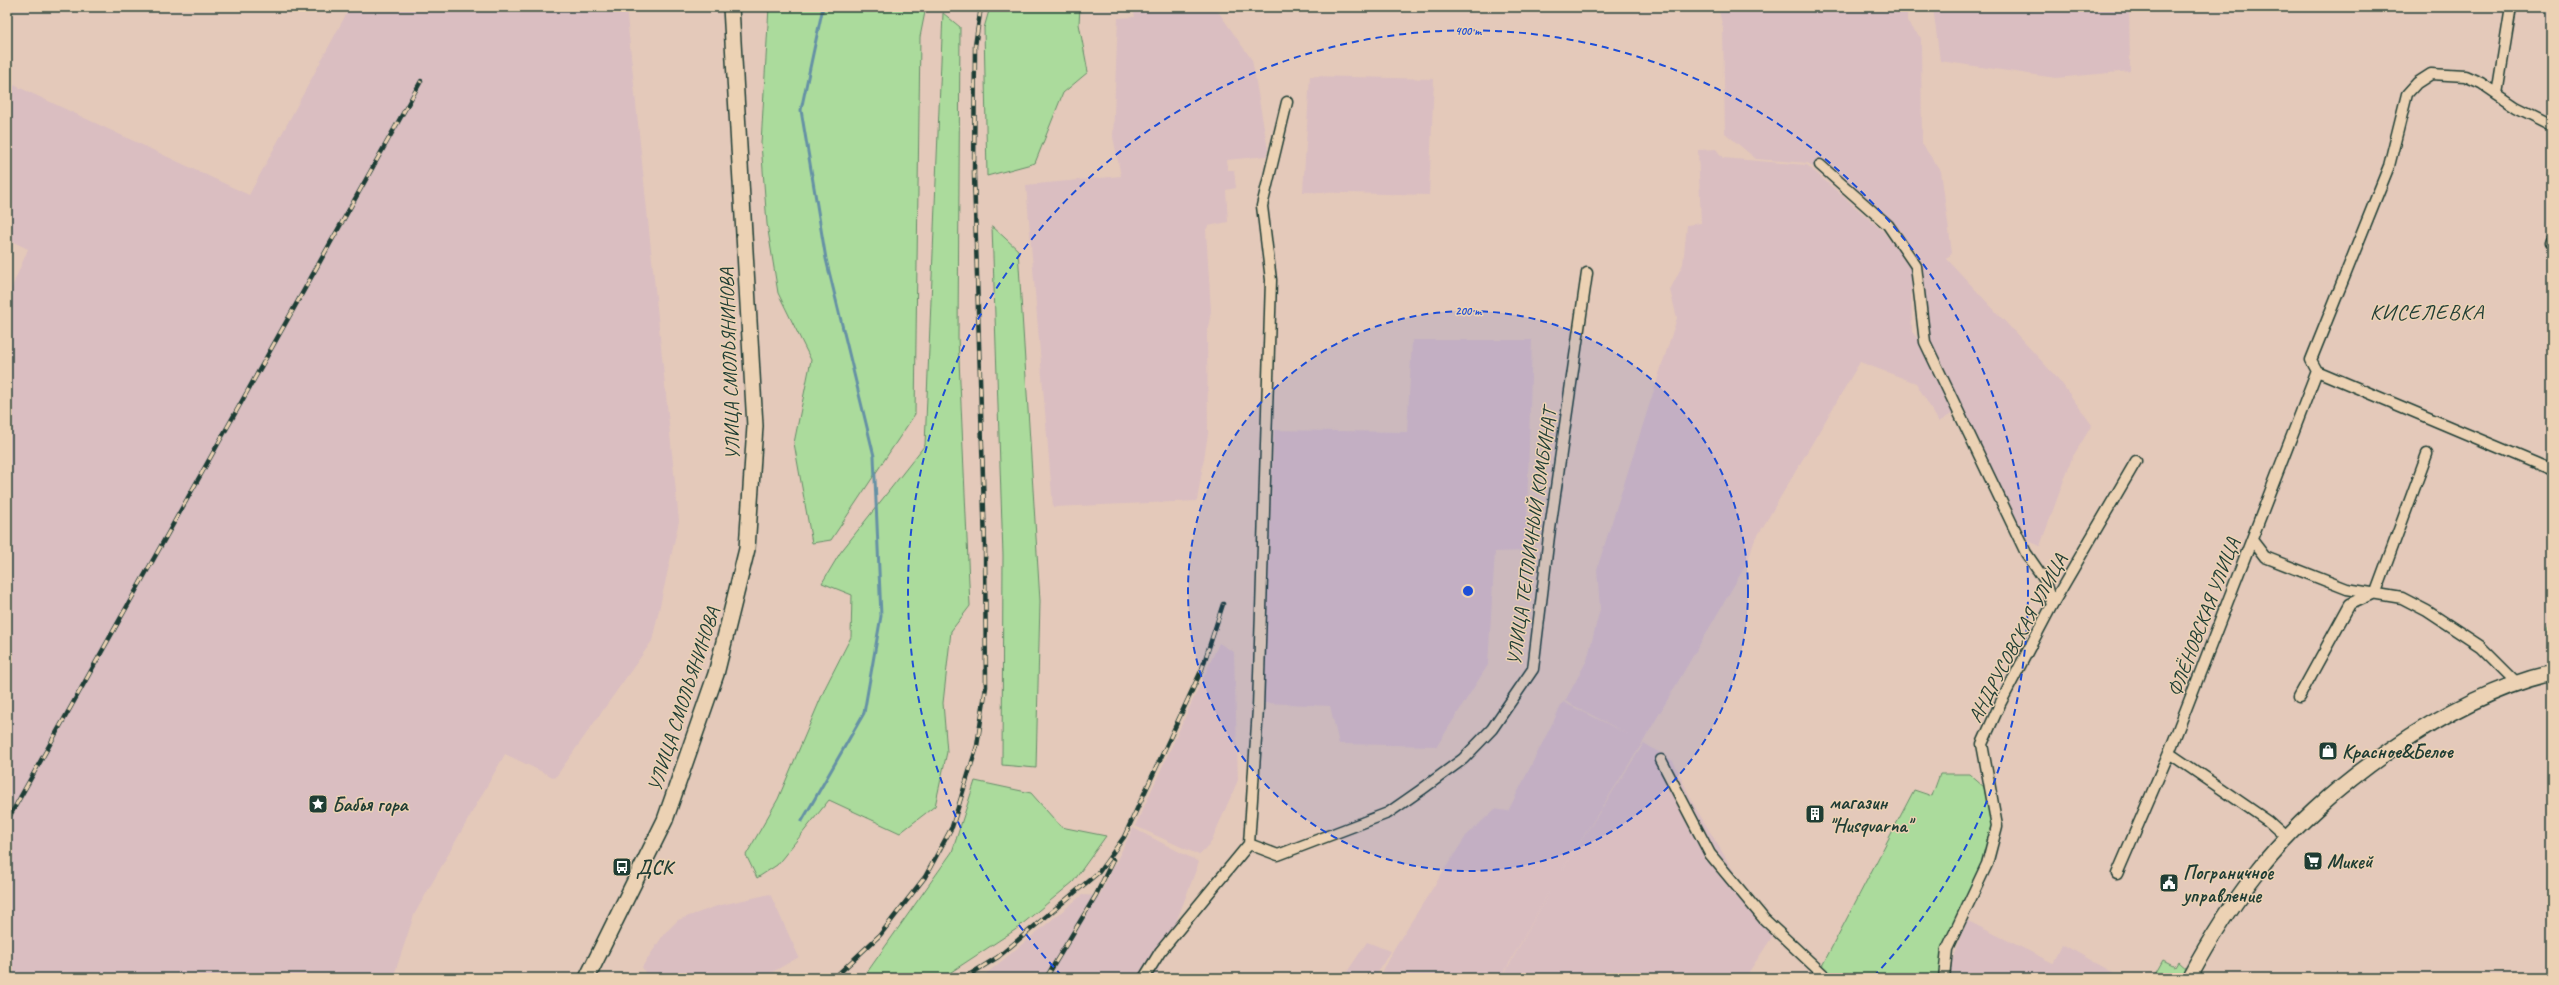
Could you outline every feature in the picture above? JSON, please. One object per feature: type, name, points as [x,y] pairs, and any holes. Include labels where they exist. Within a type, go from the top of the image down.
[{"type":"street","name":"УЛИЦА СМОЛЬЯНИНОВА","points":[[587,978],[665,820],[716,674],[747,549],[755,426],[731,7]]},
{"type":"street","points":[[2498,94],[2510,7]]},
{"type":"street","points":[[2552,125],[2516,107],[2481,83],[2465,76],[2431,74],[2407,94],[2389,166],[2311,360],[2317,371],[2552,470]]},
{"type":"street","points":[[1144,978],[1160,952],[1249,844],[1258,709],[1271,280],[1262,206],[1287,102]]},
{"type":"street","points":[[1820,165],[1888,225],[1916,266],[1925,342],[2026,553],[2044,579],[2052,605]]},
{"type":"street","name":"УЛИЦА ТЕПЛИЧНЫЙ КОМБИНАТ","points":[[1249,844],[1278,855],[1388,813],[1463,759],[1492,729],[1533,669],[1549,536],[1587,273]]},
{"type":"street","name":"ФЛЁНОВСКАЯ УЛИЦА","points":[[2117,874],[2170,753],[2317,371]]},
{"type":"street","points":[[2299,697],[2350,604],[2376,592],[2427,454]]},
{"type":"street","name":"АНДРУСОВСКАЯ УЛИЦА","points":[[1944,978],[1947,949],[1987,864],[1997,826],[1982,744],[2000,704],[2052,605],[2136,461]]},
{"type":"street","points":[[2252,540],[2265,557],[2347,589],[2376,592],[2402,598],[2427,611],[2480,646],[2518,684]]},
{"type":"street","points":[[2189,978],[2233,906],[2258,870],[2287,838],[2332,795],[2399,743],[2475,700],[2552,673]]},
{"type":"street","points":[[2170,753],[2268,821],[2287,838]]},
{"type":"street","points":[[1661,760],[1710,854],[1764,919],[1827,978]]},
{"type":"shaded area","points":[[350,7],[626,7],[679,521],[652,641],[555,778],[505,754],[414,915],[393,978],[7,978],[7,299],[28,249],[7,239],[7,101],[14,85],[249,195]]},
{"type":"shaded area","points":[[1133,7],[1215,7],[1252,60],[1268,150],[1266,156],[1227,160],[1228,170],[1234,170],[1236,188],[1226,190],[1228,222],[1208,226],[1206,230],[1211,311],[1207,334],[1208,434],[1197,501],[1053,507],[1026,185],[1121,176],[1113,137],[1118,18],[1135,17]]},
{"type":"shaded area","points":[[1718,7],[1907,7],[1907,22],[1921,38],[1922,144],[1941,171],[1952,253],[1947,259],[2060,381],[2092,425],[2072,458],[2040,546],[2010,533],[1919,336],[1912,267],[1884,229],[1808,163],[1756,159],[1725,133],[1723,28]]},
{"type":"shaded area","points":[[1933,7],[2129,7],[2130,71],[2056,78],[1940,61]]},
{"type":"shaded area","points":[[1310,76],[1434,79],[1429,195],[1303,192]]},
{"type":"shaded area","points":[[1716,149],[1723,158],[1807,165],[1883,231],[1911,269],[1912,332],[1923,345],[1953,413],[1939,422],[1916,383],[1860,362],[1754,542],[1747,563],[1643,742],[1563,869],[1644,743],[1673,761],[1695,807],[1745,890],[1778,928],[1745,978],[1502,978],[1551,889],[1501,978],[1378,978],[1395,947],[1466,836],[1495,809],[1508,811],[1563,702],[1628,734],[1565,701],[1587,660],[1600,609],[1597,570],[1599,562],[1677,318],[1670,290],[1683,264],[1687,225],[1701,223],[1698,150]]},
{"type":"shaded area","points":[[1412,340],[1532,340],[1526,551],[1495,552],[1488,665],[1437,746],[1339,744],[1330,706],[1264,703],[1274,430],[1407,432]]},
{"type":"shaded area","points":[[1219,643],[1234,652],[1238,780],[1211,842],[1199,855],[1135,826]]},
{"type":"shaded area","points":[[1133,828],[1199,862],[1155,978],[981,978],[1082,895],[1099,896]]},
{"type":"shaded area","points":[[770,894],[799,957],[762,978],[648,978],[642,967],[664,934],[678,920],[717,906]]},
{"type":"shaded area","points":[[1966,920],[2053,963],[2062,944],[2123,978],[1950,978],[1949,969]]},
{"type":"shaded area","points":[[1367,942],[1390,951],[1375,978],[1343,978]]},
{"type":"green space","points":[[769,7],[926,7],[920,37],[915,414],[831,540],[812,543],[794,443],[811,360],[778,293],[767,224],[761,143]]},
{"type":"green space","points":[[990,7],[1080,7],[1079,24],[1088,72],[1063,93],[1035,163],[987,176],[984,28]]},
{"type":"green space","points":[[943,13],[960,27],[958,337],[970,606],[951,631],[943,703],[947,752],[935,806],[900,833],[829,800],[777,865],[757,878],[746,855],[778,799],[826,686],[851,637],[852,595],[822,583],[840,553],[925,445]]},
{"type":"green space","points":[[992,226],[1018,250],[1040,601],[1036,768],[1002,765],[1003,555]]},
{"type":"green space","points":[[2552,621],[2552,657],[2548,627]]},
{"type":"green space","points":[[1940,774],[1969,774],[1984,787],[1992,825],[1982,862],[1943,946],[1939,978],[1834,978],[1822,966],[1914,790],[1932,796]]},
{"type":"green space","points":[[975,781],[1031,793],[1061,827],[1106,836],[1073,882],[1015,930],[942,978],[863,978],[952,852]]},
{"type":"green space","points":[[2163,960],[2175,966],[2178,961],[2187,969],[2182,978],[2153,978]]},
{"type":"waterway","points":[[802,821],[864,713],[881,616],[874,456],[826,259],[801,110],[823,7]]},
{"type":"railway","points":[[834,978],[880,935],[925,877],[952,827],[977,746],[986,687],[985,546],[974,174],[975,46],[981,7]]},
{"type":"railway","points":[[7,821],[421,81]]},
{"type":"railway","points":[[964,978],[998,957],[1099,872],[1124,837],[1202,669],[1223,604]]},
{"type":"railway","points":[[1046,978],[1096,895],[1113,860]]},
{"type":"place","name":"Красное&Белое","points":[[2328,751]]},
{"type":"place","name":"Бабья гора","points":[[318,804]]},
{"type":"place","name":"магазин \"Husqvarna\"","points":[[1815,814]]},
{"type":"place","name":"Микей","points":[[2313,861]]},
{"type":"place","name":"ДСК","points":[[622,867]]},
{"type":"place","name":"Пограничное управление","points":[[2169,883]]},
{"type":"district","name":"КИСЕЛЕВКА","points":[[2427,311]]}]
